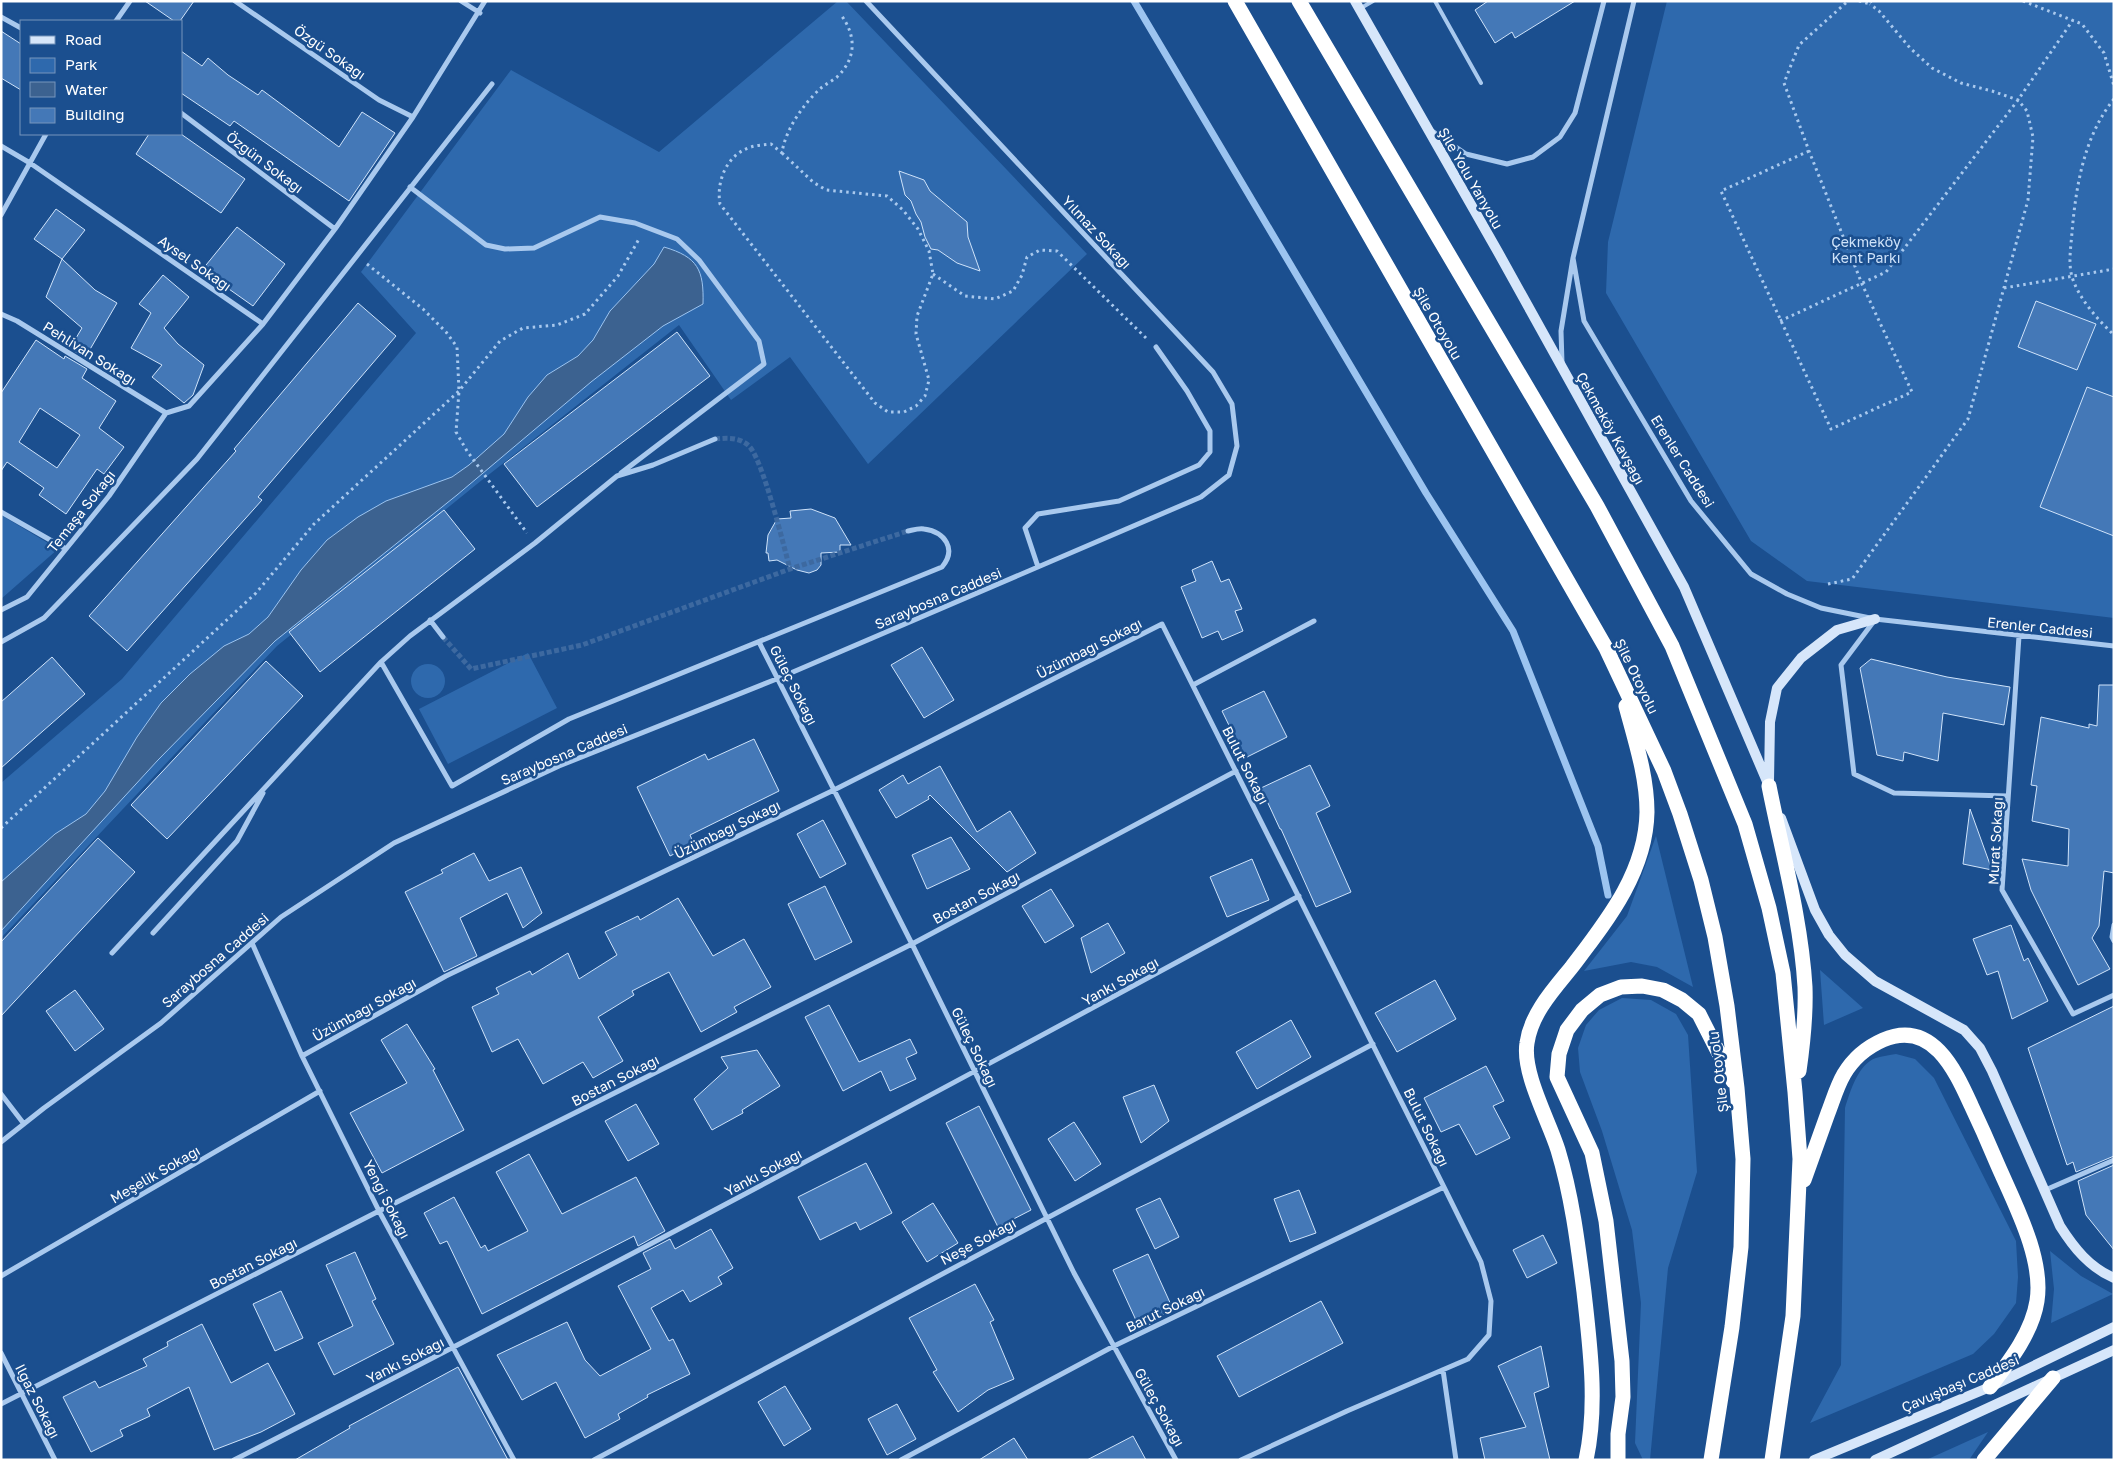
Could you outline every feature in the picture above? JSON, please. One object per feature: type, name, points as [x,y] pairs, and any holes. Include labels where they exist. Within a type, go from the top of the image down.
[{"type":"highway","name":"Şile Otoyolu","points":[[1235,1],[1606,648],[1664,771],[1680,814],[1701,880],[1715,937],[1737,1088],[1743,1159],[1741,1247],[1732,1327],[1712,1453]]},
{"type":"highway","points":[[1299,1],[1597,506],[1672,646],[1745,824],[1769,908],[1783,973],[1800,1159],[1793,1316],[1772,1460]]},
{"type":"highway","points":[[1586,1460],[1591,1435],[1591,1366],[1579,1251],[1558,1150],[1528,1067],[1526,1045],[1532,1024],[1546,1000],[1620,901],[1632,875],[1641,845],[1647,812],[1644,777],[1616,668]]},
{"type":"highway","points":[[1769,786],[1794,901],[1805,988],[1803,1042],[1795,1092]]},
{"type":"highway","points":[[1618,1460],[1618,1434],[1623,1397],[1622,1361],[1606,1221],[1592,1153],[1580,1123],[1557,1077],[1559,1054],[1567,1030],[1582,1010],[1600,995],[1621,987],[1642,986],[1663,990],[1682,1000],[1700,1014],[1737,1088]]},
{"type":"highway","points":[[1799,1194],[1835,1093],[1843,1075],[1854,1060],[1872,1045],[1889,1037],[1908,1034],[1927,1041],[1944,1055],[1957,1074],[1988,1142],[2033,1249],[2038,1273],[2037,1300],[2032,1318],[2016,1351],[1990,1387]]},
{"type":"highway","points":[[1984,1460],[2053,1378]]},
{"type":"main road","name":"Şile Yolu Yanyolu","points":[[1357,5],[1498,252],[1562,369]]},
{"type":"main road","name":"Çekmeköy Kavşağı","points":[[1562,369],[1684,587],[1769,786],[1816,910],[1829,935],[1844,955],[1875,981],[1964,1030],[1980,1048],[1996,1079],[2043,1191],[2060,1226],[2074,1248],[2093,1267],[2114,1278]]},
{"type":"main road","points":[[1769,786],[1770,722],[1778,688],[1800,658],[1836,630],[1875,618]]},
{"type":"main road","name":"Çavuşbaşı Caddesi","points":[[1814,1460],[1990,1387],[2114,1326]]},
{"type":"main road","points":[[1875,1460],[2114,1350]]},
{"type":"street","points":[[117,20],[130,1]]},
{"type":"street","name":"Özgü Sokağı","points":[[235,1],[379,100],[414,118]]},
{"type":"street","points":[[461,1],[480,13]]},
{"type":"street","points":[[166,413],[189,406],[263,324],[335,229],[414,118],[480,13],[485,1]]},
{"type":"street","name":"Yılmaz Sokağı","points":[[866,1],[1213,372],[1232,404],[1238,446],[1228,475],[1201,497]]},
{"type":"street","points":[[1425,126],[1466,154],[1508,164],[1533,157],[1560,137],[1576,113],[1604,1]]},
{"type":"street","name":"Çekmeköy Kavşağı","points":[[1562,369],[1560,331],[1573,258],[1634,1]]},
{"type":"street","points":[[1,17],[20,27]]},
{"type":"street","points":[[1,642],[44,618],[197,459],[492,84]]},
{"type":"street","name":"Özgün Sokağı","points":[[182,114],[335,229]]},
{"type":"street","points":[[1,215],[45,135]]},
{"type":"street","name":"Aysel Sokağı","points":[[1,146],[30,163],[263,324]]},
{"type":"street","points":[[112,953],[381,662],[430,620],[535,543],[617,476],[764,364],[759,340],[699,260],[677,239],[635,223],[600,217],[534,248],[505,249],[486,245],[410,187]]},
{"type":"street","name":"Erenler Caddesi","points":[[1573,258],[1584,321],[1691,501],[1751,574],[1787,594],[1821,608],[1875,618],[2114,646]]},
{"type":"street","name":"Pehlivan Sokağı","points":[[1,314],[17,321],[166,413]]},
{"type":"street","points":[[1038,567],[1025,528],[1038,514],[1119,501],[1199,465],[1210,452],[1210,431],[1187,391],[1156,347]]},
{"type":"street","name":"Temaşa Sokağı","points":[[1,610],[27,597],[109,496],[166,413]]},
{"type":"street","points":[[617,476],[653,465],[715,439]]},
{"type":"street","name":"Saraybosna Caddesi","points":[[1,1142],[161,1023],[282,917],[394,842],[559,766],[779,678],[1201,497]]},
{"type":"street","points":[[1,512],[66,549]]},
{"type":"street","points":[[381,662],[452,786],[569,719],[942,567],[949,559],[949,549],[946,540],[937,532],[922,528],[908,531]]},
{"type":"street","points":[[1875,618],[1841,665],[1854,774],[1894,792],[2008,796]]},
{"type":"street","points":[[430,620],[443,637]]},
{"type":"street","points":[[1193,685],[1314,621]]},
{"type":"street","name":"Bulut Sokağı","points":[[1162,624],[1481,1262],[1492,1302],[1490,1335],[1468,1359],[1241,1460]]},
{"type":"street","name":"Üzümbağı Sokağı","points":[[302,1056],[446,976],[834,790],[1162,624]]},
{"type":"street","name":"Murat Sokağı","points":[[2019,636],[2002,890],[2073,1014],[2114,995]]},
{"type":"street","name":"Güleç Sokağı","points":[[760,642],[1047,1217],[1176,1460]]},
{"type":"street","name":"Bostan Sokağı","points":[[1,1404],[379,1211],[912,944],[1236,771]]},
{"type":"street","points":[[153,933],[237,842],[266,786]]},
{"type":"street","name":"Yankı Sokağı","points":[[234,1460],[454,1348],[975,1073],[1299,896]]},
{"type":"street","points":[[2114,925],[2112,936],[2114,940]]},
{"type":"street","name":"Yengi Sokağı","points":[[252,943],[302,1056],[379,1211],[514,1460]]},
{"type":"street","name":"Neşe Sokağı","points":[[594,1460],[1373,1044]]},
{"type":"street","name":"Meşelik Sokağı","points":[[1,1276],[320,1091]]},
{"type":"street","points":[[1,1094],[24,1124]]},
{"type":"street","points":[[2043,1191],[2114,1160]]},
{"type":"street","name":"Barut Sokağı","points":[[901,1460],[1114,1346],[1444,1187]]},
{"type":"street","name":"Ilgaz Sokağı","points":[[1,1353],[55,1460]]},
{"type":"street","points":[[1443,1370],[1456,1460]]},
{"type":"lane","points":[[1357,5],[1373,1]]},
{"type":"lane","points":[[1435,1],[1481,83]]},
{"type":"path","points":[[1809,151],[1721,191],[1831,429],[1912,392],[1862,284],[1784,83],[1799,45],[1848,1]]},
{"type":"path","points":[[1828,584],[1852,579],[1968,419],[2028,200],[2032,137],[2027,111],[2018,100],[1961,83],[1932,68],[1910,48],[1870,3],[1859,1]]},
{"type":"path","points":[[2023,1],[2082,24],[2104,53],[2114,86]]},
{"type":"path","points":[[782,154],[790,131],[807,104],[821,88],[838,76],[850,60],[852,41],[850,26],[841,14]]},
{"type":"path","points":[[1780,320],[1886,272],[2018,100],[2073,20]]},
{"type":"path","points":[[2114,100],[2107,107],[2084,160],[2074,205],[2070,258],[2072,276],[2078,291],[2114,336]]},
{"type":"path","points":[[770,144],[782,154],[813,182],[826,190],[887,196],[903,210],[918,229],[928,251],[933,274],[917,316],[916,334],[929,380],[925,396],[916,406],[904,412],[888,412],[874,403],[720,204],[719,181],[726,168],[738,154],[750,147],[770,144]]},
{"type":"path","points":[[1,828],[256,593],[314,524],[459,391],[500,341],[523,328],[557,325],[585,314],[618,276],[645,226]]},
{"type":"path","points":[[933,274],[966,296],[995,299],[1013,291],[1022,275],[1027,257],[1040,250],[1056,250],[1156,347]]},
{"type":"path","points":[[356,255],[423,309],[446,332],[457,347],[459,391],[456,432],[467,451],[535,543]]},
{"type":"path","points":[[2004,288],[2114,269]]},
{"type":"green space","points":[[838,1],[846,1],[1087,254],[868,464],[790,357],[731,400],[679,325],[482,480],[277,646],[1,938],[1,783],[122,679],[416,333],[361,272],[511,70],[659,152]]},
{"type":"green space","name":"Çekmeköy Kent Parkı","points":[[1667,1],[2114,1],[2114,618],[1807,581],[1751,541],[1606,293],[1608,242]]},
{"type":"green space","points":[[1,515],[58,549],[1,599]]},
{"type":"green space","points":[[528,653],[557,708],[448,764],[419,709]]},
{"type":"green space","points":[[428,664],[440,669],[445,681],[440,693],[428,698],[416,693],[411,681],[416,669]]},
{"type":"green space","points":[[1656,836],[1693,987],[1657,967],[1631,962],[1584,971],[1627,916]]},
{"type":"green space","points":[[1820,970],[1863,1008],[1824,1025]]},
{"type":"green space","points":[[1622,998],[1651,1000],[1676,1014],[1688,1035],[1697,1172],[1668,1268],[1650,1460],[1643,1460],[1635,1443],[1641,1303],[1632,1230],[1602,1131],[1580,1072],[1578,1048],[1586,1025],[1599,1010]]},
{"type":"green space","points":[[1896,1054],[1915,1059],[1934,1078],[2016,1241],[2018,1277],[2016,1303],[1994,1334],[1973,1354],[1810,1423],[1841,1365],[1845,1108],[1849,1094],[1864,1066],[1876,1058]]},
{"type":"green space","points":[[2050,1251],[2081,1276],[2113,1294],[2051,1323],[2054,1289]]},
{"type":"green space","points":[[1988,1432],[1969,1460],[1926,1460]]},
{"type":"water","points":[[664,247],[685,255],[697,266],[702,282],[703,304],[663,326],[591,382],[457,495],[275,641],[158,760],[1,931],[1,882],[55,834],[86,814],[105,791],[137,737],[161,703],[190,674],[224,646],[249,634],[268,617],[301,570],[327,540],[358,517],[386,501],[452,477],[469,465],[504,434],[528,397],[547,375],[578,356],[593,340],[610,311],[654,264]]},
{"type":"building","points":[[145,1],[194,1],[181,20],[173,20]]},
{"type":"building","points":[[1488,1],[1575,1],[1515,38],[1512,32],[1495,43],[1475,10]]},
{"type":"building","points":[[1,31],[20,43],[20,89],[1,78]]},
{"type":"building","points":[[182,52],[202,66],[208,58],[228,75],[258,95],[262,90],[339,147],[362,112],[395,133],[349,201],[234,121],[230,126],[182,94]]},
{"type":"building","points":[[148,135],[182,135],[245,179],[221,213],[136,154]]},
{"type":"building","points":[[899,171],[924,180],[930,191],[967,222],[968,237],[980,271],[957,263],[938,250],[931,249],[911,201],[905,195]]},
{"type":"building","points":[[56,209],[85,230],[62,259],[34,239]]},
{"type":"building","points":[[237,227],[285,264],[253,306],[202,270]]},
{"type":"building","points":[[62,259],[95,290],[117,303],[85,358],[70,348],[82,328],[46,297]]},
{"type":"building","points":[[163,275],[189,297],[164,328],[178,344],[204,365],[193,395],[184,403],[152,377],[162,365],[131,348],[151,313],[139,304]]},
{"type":"building","points":[[2036,301],[2096,324],[2077,370],[2018,347]]},
{"type":"building","points":[[358,303],[396,336],[258,497],[262,500],[127,651],[89,616],[236,451],[234,449]]},
{"type":"building","points":[[677,332],[710,376],[537,507],[504,464]]},
{"type":"building","points":[[36,340],[64,359],[65,356],[87,369],[82,378],[116,401],[99,428],[124,447],[104,474],[97,469],[66,514],[39,495],[44,488],[7,462],[1,471],[1,393]],"holes":[[[40,408],[80,435],[57,468],[19,442]]]},
{"type":"building","points":[[2087,387],[2114,397],[2114,536],[2040,507]]},
{"type":"building","points":[[811,509],[835,518],[851,545],[840,545],[840,552],[821,553],[821,565],[817,570],[809,573],[797,570],[777,560],[769,561],[768,553],[766,553],[768,535],[777,519],[791,518],[790,511]]},
{"type":"building","points":[[444,510],[475,549],[320,672],[289,632]]},
{"type":"building","points":[[1212,561],[1221,582],[1229,579],[1242,609],[1235,611],[1243,631],[1222,640],[1218,631],[1202,638],[1181,587],[1196,581],[1192,570]]},
{"type":"building","points":[[922,647],[954,700],[924,718],[891,665]]},
{"type":"building","points":[[52,657],[85,694],[1,768],[1,702]]},
{"type":"building","points":[[1871,659],[1947,677],[2010,687],[2004,725],[1943,713],[1938,761],[1904,752],[1903,761],[1877,755],[1860,668]]},
{"type":"building","points":[[266,661],[303,696],[167,839],[131,805]]},
{"type":"building","points":[[2099,685],[2114,685],[2114,873],[2104,871],[2099,926],[2092,938],[2110,969],[2078,985],[2031,890],[2022,859],[2068,866],[2069,829],[2032,821],[2037,786],[2031,785],[2041,717],[2089,728],[2089,724],[2097,726]]},
{"type":"building","points":[[1264,691],[1287,737],[1245,758],[1222,711]]},
{"type":"building","points":[[754,739],[779,791],[690,835],[694,844],[670,856],[637,787],[705,754],[708,760]]},
{"type":"building","points":[[1310,765],[1330,806],[1316,813],[1351,892],[1316,907],[1261,788]]},
{"type":"building","points":[[940,766],[977,832],[1010,811],[1036,853],[1007,872],[930,795],[929,799],[896,818],[879,790],[903,775],[908,784]]},
{"type":"building","points":[[1970,809],[1992,870],[1963,864]]},
{"type":"building","points":[[823,820],[846,864],[820,878],[797,834]]},
{"type":"building","points":[[951,837],[970,869],[927,889],[912,855]]},
{"type":"building","points":[[98,838],[135,872],[1,1016],[1,942]]},
{"type":"building","points":[[474,853],[489,881],[521,867],[542,913],[523,928],[507,893],[460,918],[477,956],[444,972],[405,892],[443,873],[441,870]]},
{"type":"building","points":[[1252,859],[1269,900],[1227,917],[1210,877]]},
{"type":"building","points":[[825,886],[852,942],[815,960],[788,904]]},
{"type":"building","points":[[1051,889],[1074,926],[1045,943],[1022,906]]},
{"type":"building","points":[[678,898],[713,956],[744,939],[771,987],[734,1007],[737,1012],[701,1032],[669,972],[632,991],[634,995],[598,1017],[623,1061],[593,1078],[583,1062],[543,1084],[518,1039],[492,1052],[472,1007],[499,994],[496,988],[530,971],[532,975],[568,953],[579,979],[617,955],[605,932],[638,916],[640,920]]},
{"type":"building","points":[[1108,923],[1125,953],[1091,973],[1081,938]]},
{"type":"building","points":[[2011,925],[2024,961],[2028,958],[2048,1001],[2012,1019],[1998,971],[1987,975],[1973,939]]},
{"type":"building","points":[[1435,980],[1456,1019],[1397,1052],[1375,1013]]},
{"type":"building","points":[[75,990],[104,1029],[75,1051],[46,1011]]},
{"type":"building","points":[[829,1005],[859,1062],[910,1039],[917,1053],[906,1058],[916,1079],[890,1091],[881,1071],[843,1091],[805,1017]]},
{"type":"building","points":[[2114,1006],[2114,1156],[2076,1172],[2073,1162],[2067,1165],[2028,1048]]},
{"type":"building","points":[[1291,1020],[1311,1057],[1257,1089],[1236,1052]]},
{"type":"building","points":[[407,1024],[435,1069],[433,1070],[464,1130],[382,1173],[350,1113],[407,1083],[381,1040]]},
{"type":"building","points":[[757,1050],[780,1086],[742,1110],[743,1113],[712,1130],[694,1099],[728,1068],[721,1057]]},
{"type":"building","points":[[1486,1066],[1504,1101],[1493,1106],[1510,1138],[1476,1155],[1459,1124],[1441,1132],[1424,1098]]},
{"type":"building","points":[[1154,1085],[1169,1121],[1141,1143],[1123,1097]]},
{"type":"building","points":[[636,1104],[659,1144],[628,1161],[605,1121]]},
{"type":"building","points":[[979,1106],[1031,1210],[998,1227],[946,1123]]},
{"type":"building","points":[[1074,1122],[1101,1164],[1075,1181],[1048,1139]]},
{"type":"building","points":[[529,1154],[562,1214],[636,1177],[665,1231],[638,1246],[634,1236],[482,1314],[447,1241],[440,1244],[424,1213],[454,1197],[481,1248],[485,1245],[488,1251],[528,1231],[496,1172]]},
{"type":"building","points":[[866,1163],[892,1213],[860,1230],[856,1222],[820,1240],[798,1197]]},
{"type":"building","points":[[2114,1165],[2114,1250],[2086,1215],[2078,1181]]},
{"type":"building","points":[[1299,1190],[1316,1233],[1290,1242],[1274,1199]]},
{"type":"building","points":[[1160,1198],[1179,1237],[1155,1249],[1136,1209]]},
{"type":"building","points":[[933,1203],[958,1243],[927,1262],[902,1222]]},
{"type":"building","points":[[711,1229],[733,1268],[718,1277],[722,1284],[690,1302],[683,1290],[651,1308],[669,1341],[673,1339],[690,1374],[647,1395],[648,1397],[618,1414],[620,1419],[585,1438],[556,1382],[522,1400],[497,1355],[567,1322],[585,1360],[600,1376],[651,1349],[618,1286],[651,1269],[643,1253],[670,1239],[675,1249]]},
{"type":"building","points":[[1543,1235],[1557,1263],[1527,1278],[1513,1250]]},
{"type":"building","points":[[355,1252],[376,1299],[372,1301],[394,1344],[334,1375],[318,1343],[353,1326],[326,1265]]},
{"type":"building","points":[[1148,1254],[1172,1307],[1154,1322],[1140,1329],[1113,1270]]},
{"type":"building","points":[[975,1284],[994,1320],[990,1322],[1014,1379],[988,1390],[958,1412],[933,1372],[937,1370],[909,1318]]},
{"type":"building","points":[[281,1291],[303,1338],[275,1351],[253,1304]]},
{"type":"building","points":[[1321,1301],[1343,1343],[1239,1397],[1217,1356]]},
{"type":"building","points":[[202,1324],[231,1383],[268,1363],[295,1414],[261,1432],[214,1450],[189,1387],[147,1409],[150,1416],[120,1430],[123,1436],[91,1452],[63,1397],[95,1381],[99,1388],[147,1366],[143,1359],[168,1346],[167,1342]]},
{"type":"building","points":[[1541,1346],[1549,1387],[1534,1393],[1550,1460],[1485,1460],[1480,1438],[1526,1427],[1498,1366]]},
{"type":"building","points":[[458,1367],[508,1460],[295,1460],[350,1428],[349,1426]]},
{"type":"building","points":[[785,1386],[811,1429],[784,1446],[758,1402]]},
{"type":"building","points":[[897,1404],[916,1439],[887,1455],[868,1419]]},
{"type":"building","points":[[1133,1436],[1146,1460],[1087,1460]]},
{"type":"building","points":[[1014,1438],[1028,1460],[979,1460]]},
{"type":"waterway","points":[[1134,1],[1426,493],[1513,631],[1598,846],[1608,895]]},
{"type":"tunnel","points":[[715,439],[736,439],[748,445],[754,453],[766,483],[790,569]]},
{"type":"tunnel","points":[[443,637],[471,669],[582,645],[790,569],[908,531]]}]
